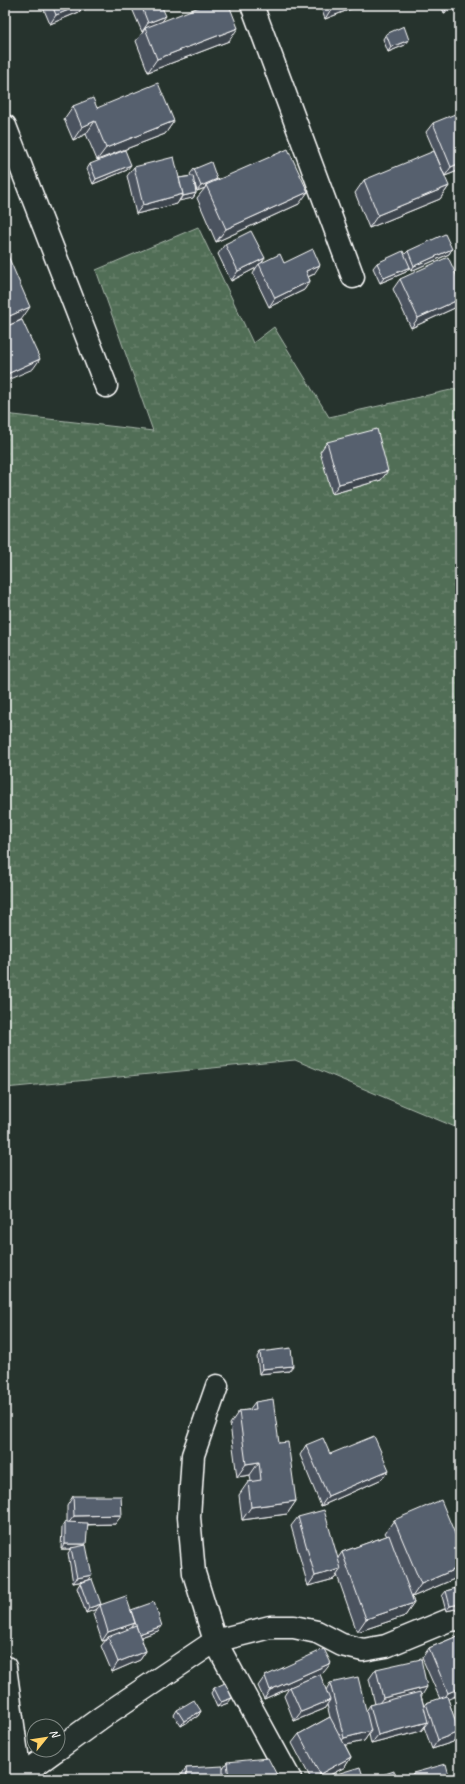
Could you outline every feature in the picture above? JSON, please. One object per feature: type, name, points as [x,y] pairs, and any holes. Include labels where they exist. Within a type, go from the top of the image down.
[{"type":"street","points":[[252,5],[353,277]]},
{"type":"street","points":[[5,126],[106,386]]},
{"type":"street","points":[[217,1386],[194,1455],[189,1517],[194,1573],[215,1641],[290,1779]]},
{"type":"street","points":[[66,1743],[215,1641],[270,1627],[294,1627],[317,1632],[342,1645],[364,1650],[386,1646],[449,1620],[460,1619]]},
{"type":"street","points":[[5,1667],[17,1778],[45,1758]]},
{"type":"green space","points":[[198,227],[253,343],[274,327],[329,417],[460,388],[460,1129],[295,1060],[5,1088],[5,414],[153,431],[96,270]]},
{"type":"building","points":[[52,5],[81,5],[56,15]]},
{"type":"building","points":[[141,5],[161,5],[166,16],[148,23]]},
{"type":"building","points":[[204,5],[229,5],[238,28],[157,59],[145,28]]},
{"type":"building","points":[[330,5],[342,5],[331,9]]},
{"type":"building","points":[[404,26],[409,40],[391,47],[386,34]]},
{"type":"building","points":[[158,83],[174,121],[106,148],[95,121],[82,127],[73,106],[93,98],[97,108]]},
{"type":"building","points":[[460,112],[460,163],[451,167],[433,123]]},
{"type":"building","points":[[288,149],[308,192],[226,229],[206,185]]},
{"type":"building","points":[[125,150],[131,165],[96,179],[90,164]]},
{"type":"building","points":[[434,151],[449,186],[378,215],[364,180]]},
{"type":"building","points":[[174,157],[183,194],[143,205],[134,167]]},
{"type":"building","points":[[211,162],[217,179],[201,186],[194,169]]},
{"type":"building","points":[[193,176],[196,193],[183,196],[179,178]]},
{"type":"building","points":[[251,231],[265,258],[238,271],[225,244]]},
{"type":"building","points":[[445,234],[452,249],[414,266],[408,251]]},
{"type":"building","points":[[5,249],[30,307],[5,318]]},
{"type":"building","points":[[313,249],[320,265],[306,271],[310,281],[275,298],[259,264],[280,254],[284,263]]},
{"type":"building","points":[[403,251],[410,267],[384,278],[377,263]]},
{"type":"building","points":[[448,257],[460,283],[460,299],[418,318],[400,279]]},
{"type":"building","points":[[22,320],[40,359],[5,375],[5,327]]},
{"type":"building","points":[[377,429],[388,471],[339,484],[327,442]]},
{"type":"building","points":[[291,1348],[293,1366],[262,1369],[260,1352]]},
{"type":"building","points":[[273,1399],[279,1443],[288,1442],[296,1501],[251,1507],[248,1482],[261,1480],[259,1462],[246,1464],[239,1411],[256,1409],[255,1402]]},
{"type":"building","points":[[374,1436],[389,1470],[328,1496],[306,1445],[323,1438],[330,1454]]},
{"type":"building","points":[[73,1496],[121,1496],[122,1515],[74,1516]]},
{"type":"building","points":[[441,1500],[460,1546],[460,1567],[421,1584],[394,1520]]},
{"type":"building","points":[[324,1510],[341,1569],[315,1576],[298,1517]]},
{"type":"building","points":[[65,1522],[88,1523],[86,1544],[65,1544]]},
{"type":"building","points":[[389,1535],[414,1603],[366,1619],[342,1552]]},
{"type":"building","points":[[86,1545],[92,1575],[77,1578],[71,1548]]},
{"type":"building","points":[[92,1579],[101,1604],[89,1608],[80,1583]]},
{"type":"building","points":[[460,1587],[460,1604],[450,1606],[446,1591]]},
{"type":"building","points":[[126,1596],[135,1623],[108,1632],[100,1605]]},
{"type":"building","points":[[154,1602],[162,1626],[139,1634],[131,1610]]},
{"type":"building","points":[[136,1626],[146,1651],[118,1662],[108,1637]]},
{"type":"building","points":[[460,1635],[460,1688],[448,1693],[429,1648]]},
{"type":"building","points":[[324,1649],[331,1663],[270,1690],[265,1676]]},
{"type":"building","points":[[421,1659],[427,1687],[383,1698],[376,1669]]},
{"type":"building","points":[[320,1674],[330,1700],[301,1712],[290,1687]]},
{"type":"building","points":[[358,1677],[371,1731],[344,1738],[330,1683]]},
{"type":"building","points":[[225,1683],[232,1698],[221,1702],[214,1688]]},
{"type":"building","points":[[420,1692],[428,1722],[378,1735],[370,1705]]},
{"type":"building","points":[[447,1696],[459,1732],[438,1740],[426,1703]]},
{"type":"building","points":[[194,1700],[201,1711],[184,1721],[177,1710]]},
{"type":"building","points":[[330,1717],[351,1757],[320,1774],[299,1734]]},
{"type":"building","points":[[460,1722],[460,1734],[457,1723]]},
{"type":"building","points":[[268,1758],[279,1779],[229,1779],[227,1762]]},
{"type":"building","points":[[446,1764],[450,1779],[414,1779],[413,1773]]},
{"type":"building","points":[[223,1766],[223,1779],[187,1779],[186,1768]]},
{"type":"building","points":[[360,1767],[364,1779],[330,1779],[330,1776]]},
{"type":"building","points":[[394,1771],[395,1779],[370,1779]]}]
